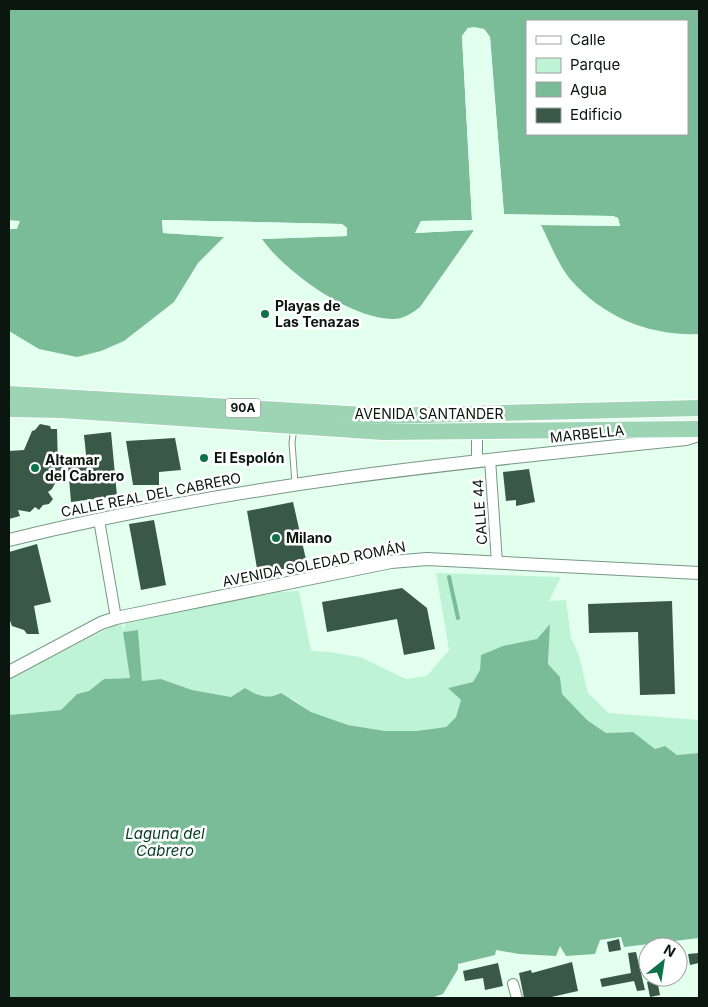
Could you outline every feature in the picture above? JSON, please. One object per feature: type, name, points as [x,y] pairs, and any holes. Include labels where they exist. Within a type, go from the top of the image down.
[{"type":"highway","name":"AVENIDA SANTANDER","points":[[9,394],[383,416],[699,408]]},
{"type":"highway","name":"AVENIDA SANTANDER","points":[[9,409],[61,410],[383,432],[477,433],[699,429]]},
{"type":"street","name":"CALLE 44","points":[[478,414],[477,433],[484,460],[497,563]]},
{"type":"street","name":"MARBELLA","points":[[484,460],[686,439],[699,435]]},
{"type":"street","name":"CALLE REAL DEL CABRERO","points":[[9,540],[132,511],[295,484],[484,460]]},
{"type":"street","points":[[99,520],[116,618]]},
{"type":"street","name":"AVENIDA SOLEDAD ROMÁN","points":[[9,672],[101,623],[116,618],[391,562],[427,559],[699,573]]},
{"type":"street","points":[[513,984],[517,998]]},
{"type":"lane","points":[[294,426],[292,444],[295,484]]},
{"type":"green space","points":[[436,573],[561,577],[549,601],[566,600],[571,638],[579,655],[588,693],[608,713],[699,720],[699,753],[677,755],[665,746],[655,749],[633,732],[606,733],[587,720],[562,694],[560,677],[548,664],[550,624],[537,639],[481,655],[480,670],[473,682],[448,688],[461,700],[456,717],[446,727],[415,731],[385,731],[348,725],[311,712],[293,699],[257,696],[245,688],[231,697],[192,690],[161,679],[142,681],[138,630],[123,632],[131,678],[104,679],[89,691],[77,694],[61,710],[9,715],[9,679],[122,621],[123,631],[126,621],[278,592],[299,591],[311,651],[360,657],[406,679],[427,676],[449,650]]},
{"type":"water","points":[[9,9],[699,9],[699,334],[662,332],[628,322],[597,304],[570,279],[558,260],[541,225],[620,226],[618,218],[613,216],[504,215],[490,37],[484,29],[468,28],[462,36],[472,220],[421,221],[415,233],[474,230],[420,307],[404,317],[393,319],[376,317],[339,302],[302,279],[262,239],[347,236],[347,228],[342,224],[162,220],[163,233],[224,237],[198,263],[174,302],[124,341],[101,351],[77,357],[39,349],[9,331],[9,229],[17,229],[20,221],[9,220]]},
{"type":"water","name":"Laguna del Cabrero","points":[[550,624],[548,664],[560,677],[562,694],[587,720],[606,733],[633,732],[655,749],[665,746],[677,755],[699,753],[699,938],[688,939],[688,937],[638,937],[638,945],[624,947],[621,937],[600,940],[595,954],[566,956],[560,946],[556,956],[519,954],[496,950],[495,955],[458,964],[458,969],[443,994],[431,998],[9,998],[9,715],[61,710],[77,694],[89,691],[104,679],[130,678],[123,632],[138,630],[142,681],[161,679],[192,690],[231,697],[245,688],[267,697],[281,693],[311,712],[348,725],[385,731],[416,731],[446,727],[456,717],[461,700],[448,688],[473,682],[480,670],[481,655],[503,646],[537,639]]},
{"type":"pier","points":[[468,28],[484,29],[490,37],[504,214],[613,216],[618,218],[620,226],[539,225],[541,223],[617,223],[613,218],[502,216],[487,38],[482,31],[469,30],[464,37],[475,221],[472,223],[423,223],[419,230],[474,227],[476,231],[474,234],[473,230],[415,233],[421,221],[472,220],[462,36]]},
{"type":"pier","points":[[162,220],[342,224],[347,228],[347,236],[260,239],[262,236],[344,234],[345,229],[341,226],[165,223],[165,231],[225,235],[227,237],[163,233]]},
{"type":"building","name":"Altamar del Cabrero","points":[[40,424],[50,426],[51,429],[57,429],[58,466],[64,466],[52,489],[48,492],[53,499],[49,504],[43,505],[39,510],[35,507],[30,512],[18,510],[20,516],[9,519],[9,451],[24,450],[32,431]]},
{"type":"building","points":[[111,432],[117,496],[71,502],[68,466],[87,464],[84,435]]},
{"type":"building","points":[[175,438],[181,470],[159,472],[159,485],[133,485],[126,441]]},
{"type":"building","points":[[529,469],[535,502],[516,506],[516,500],[506,501],[503,472]]},
{"type":"building","name":"Milano","points":[[293,502],[307,564],[258,574],[247,511]]},
{"type":"building","points":[[154,520],[166,585],[141,590],[129,524]]},
{"type":"building","points":[[37,544],[51,602],[34,606],[39,634],[27,634],[24,630],[12,626],[9,618],[9,552]]},
{"type":"building","points":[[402,588],[427,608],[435,649],[404,655],[397,619],[327,632],[322,602]]},
{"type":"building","points":[[672,601],[675,694],[640,695],[638,632],[589,633],[588,604]]},
{"type":"building","points":[[619,939],[621,950],[609,952],[607,942]]},
{"type":"building","points":[[636,952],[638,960],[638,987],[644,987],[645,990],[637,991],[634,981],[602,987],[600,979],[631,973],[628,953]]},
{"type":"building","points":[[699,953],[699,963],[690,965],[688,954]]},
{"type":"building","points":[[572,962],[578,991],[547,998],[524,998],[519,973],[531,970],[532,973]]},
{"type":"building","points":[[498,963],[503,986],[485,990],[483,978],[465,981],[463,971]]},
{"type":"building","points":[[648,987],[658,987],[660,995],[650,997]]},
{"type":"waterway","points":[[449,577],[458,618]]},
{"type":"place","name":"Playas de Las Tenazas","points":[[265,314]]},
{"type":"place","name":"El Espolón","points":[[204,458]]},
{"type":"place","name":"Altamar del Cabrero","points":[[35,468]]},
{"type":"place","name":"Milano","points":[[276,538]]}]
